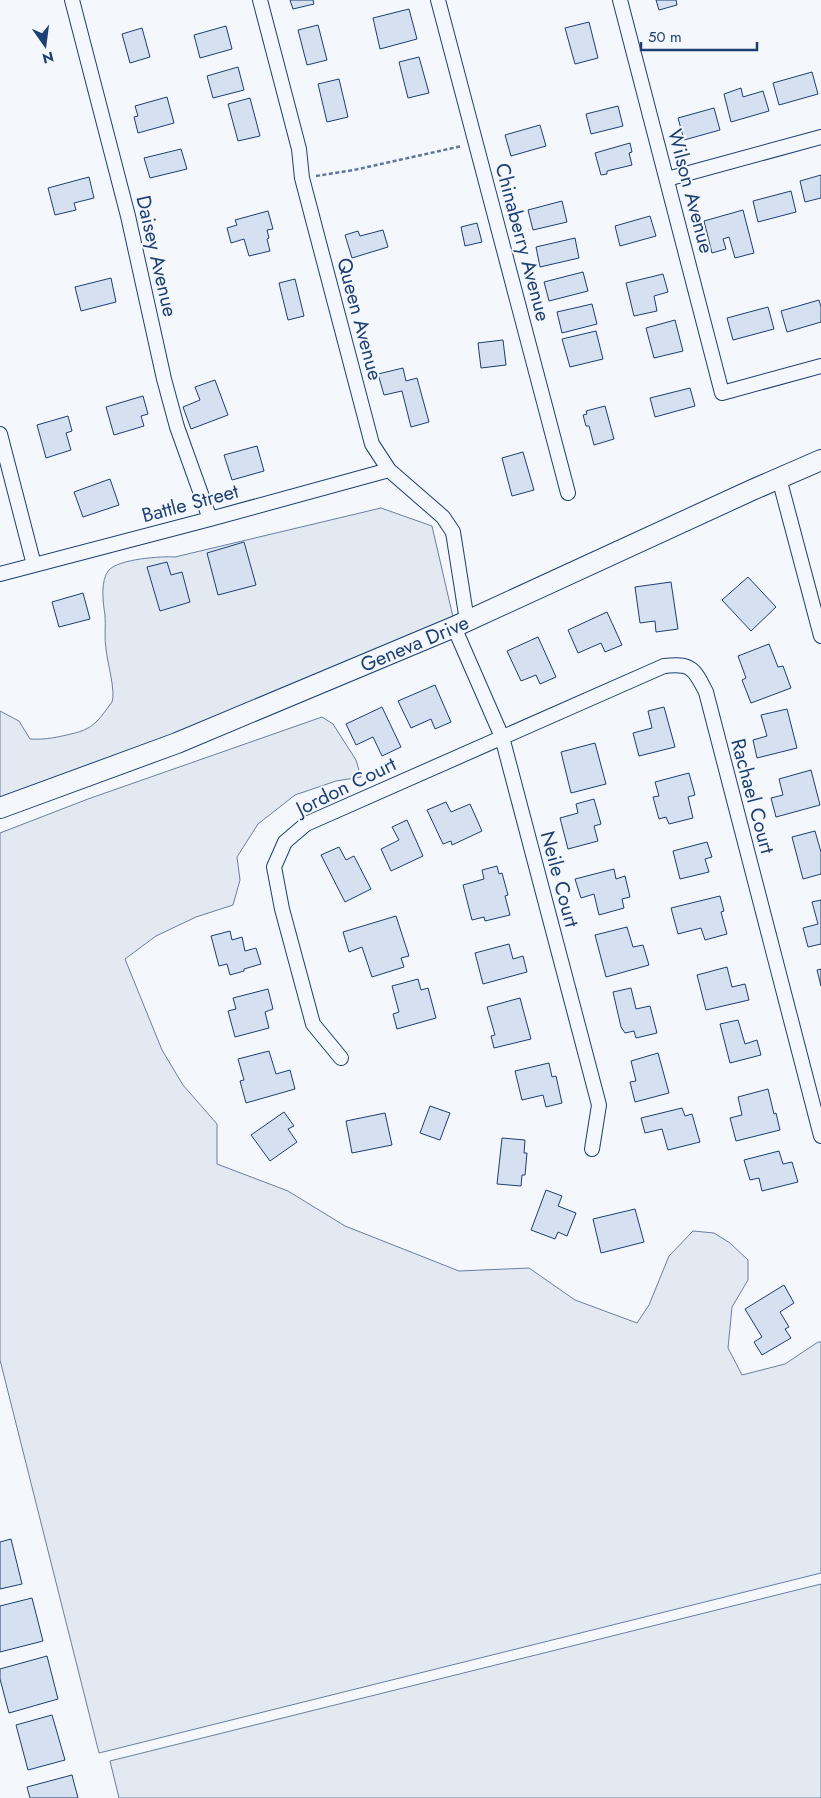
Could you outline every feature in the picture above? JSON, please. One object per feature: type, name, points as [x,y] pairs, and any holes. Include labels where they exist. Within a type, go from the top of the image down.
[{"type":"main road","name":"Geneva Drive","points":[[0,808],[177,743],[461,624],[821,460]]},
{"type":"street","name":"Daisey Avenue","points":[[72,0],[128,216],[164,379],[177,427],[210,519]]},
{"type":"street","name":"Queen Avenue","points":[[260,0],[299,148],[302,178],[372,444],[389,470],[443,517],[452,532],[461,624]]},
{"type":"street","name":"Chinaberry Avenue","points":[[438,0],[568,493]]},
{"type":"street","name":"Wilson Avenue","points":[[620,0],[722,393],[821,366]]},
{"type":"street","points":[[667,179],[821,137]]},
{"type":"street","points":[[0,434],[34,565]]},
{"type":"street","name":"Battle Street","points":[[0,574],[389,470]]},
{"type":"street","points":[[779,478],[821,636]]},
{"type":"street","name":"Neile Court","points":[[461,624],[502,737],[599,1105],[592,1149]]},
{"type":"street","name":"Rachael Court","points":[[502,737],[664,666],[680,664],[696,672],[706,692],[821,1136]]},
{"type":"street","name":"Jordon Court","points":[[341,1058],[313,1024],[282,909],[274,867],[286,842],[306,824],[502,737]]},
{"type":"path","points":[[302,178],[354,170],[476,143]]},
{"type":"shaded area","points":[[381,508],[432,526],[453,617],[174,734],[0,798],[0,711],[19,721],[30,739],[42,739],[87,729],[97,721],[112,702],[113,691],[105,645],[103,585],[106,574],[114,566],[151,558],[175,557]]},
{"type":"shaded area","points":[[322,717],[333,724],[356,760],[361,777],[336,781],[295,795],[258,824],[237,857],[240,880],[233,905],[196,917],[156,936],[125,959],[162,1050],[183,1085],[217,1124],[217,1164],[288,1191],[345,1226],[459,1271],[529,1268],[575,1300],[637,1323],[649,1305],[669,1256],[693,1231],[714,1233],[730,1243],[748,1260],[748,1280],[732,1307],[728,1348],[742,1375],[785,1364],[818,1342],[821,1342],[821,1573],[99,1753],[0,1360],[0,833],[88,799]]},
{"type":"shaded area","points":[[821,1584],[821,1798],[119,1798],[110,1761]]},
{"type":"building","points":[[290,0],[313,0],[314,4],[293,9]]},
{"type":"building","points":[[656,0],[676,0],[677,5],[659,10]]},
{"type":"building","points":[[409,9],[417,39],[380,49],[373,18]]},
{"type":"building","points":[[589,22],[598,58],[575,64],[565,28]]},
{"type":"building","points":[[318,25],[327,60],[307,65],[298,30]]},
{"type":"building","points":[[226,26],[232,49],[200,58],[194,35]]},
{"type":"building","points":[[142,28],[150,57],[130,63],[122,34]]},
{"type":"building","points":[[419,57],[429,93],[408,98],[399,62]]},
{"type":"building","points":[[238,67],[244,90],[213,98],[207,76]]},
{"type":"building","points":[[812,72],[818,94],[779,105],[773,83]]},
{"type":"building","points":[[339,79],[348,117],[327,122],[318,84]]},
{"type":"building","points":[[741,88],[743,97],[763,91],[769,111],[731,122],[724,94]]},
{"type":"building","points":[[167,97],[174,123],[138,133],[134,117],[138,116],[135,106]]},
{"type":"building","points":[[250,98],[260,136],[238,141],[228,104]]},
{"type":"building","points":[[618,106],[623,126],[591,134],[586,114]]},
{"type":"building","points":[[714,108],[720,130],[684,140],[678,118]]},
{"type":"building","points":[[540,125],[546,146],[511,156],[505,135]]},
{"type":"building","points":[[630,143],[632,152],[629,153],[632,165],[607,171],[607,174],[601,175],[595,153]]},
{"type":"building","points":[[181,149],[187,169],[150,178],[144,158]]},
{"type":"building","points":[[821,175],[821,198],[805,202],[800,181]]},
{"type":"building","points":[[89,177],[94,198],[74,203],[76,210],[55,215],[48,188]]},
{"type":"building","points":[[791,191],[796,212],[758,222],[753,201]]},
{"type":"building","points":[[562,201],[567,222],[533,230],[528,210]]},
{"type":"building","points":[[743,210],[754,253],[735,258],[729,237],[723,239],[726,249],[712,253],[704,221]]},
{"type":"building","points":[[268,211],[273,229],[267,230],[270,251],[249,256],[244,239],[231,243],[227,228],[237,225],[235,220]]},
{"type":"building","points":[[650,216],[656,236],[620,246],[615,226]]},
{"type":"building","points":[[477,223],[482,242],[465,246],[461,227]]},
{"type":"building","points":[[383,230],[388,247],[352,258],[345,235],[358,231],[360,236]]},
{"type":"building","points":[[575,238],[579,258],[540,267],[536,247]]},
{"type":"building","points":[[583,272],[588,291],[549,301],[544,282]]},
{"type":"building","points":[[663,274],[668,292],[654,296],[657,311],[634,316],[626,283]]},
{"type":"building","points":[[111,278],[116,302],[81,311],[75,287]]},
{"type":"building","points":[[295,279],[304,316],[288,320],[279,283]]},
{"type":"building","points":[[819,300],[821,322],[787,332],[781,311]]},
{"type":"building","points":[[592,304],[597,324],[562,333],[557,312]]},
{"type":"building","points":[[768,307],[774,329],[733,340],[727,318]]},
{"type":"building","points":[[675,320],[683,351],[654,358],[646,328]]},
{"type":"building","points":[[596,331],[603,359],[570,367],[562,339]]},
{"type":"building","points":[[503,340],[506,365],[481,368],[478,343]]},
{"type":"building","points":[[403,368],[406,381],[417,378],[429,422],[411,427],[402,391],[384,395],[378,374]]},
{"type":"building","points":[[215,380],[228,415],[191,429],[183,407],[200,400],[195,387]]},
{"type":"building","points":[[690,388],[695,406],[655,417],[650,398]]},
{"type":"building","points":[[143,396],[148,414],[141,416],[144,426],[114,435],[106,407]]},
{"type":"building","points":[[605,406],[614,439],[594,445],[589,426],[586,426],[583,415],[587,414],[586,411]]},
{"type":"building","points":[[68,416],[72,431],[66,433],[71,450],[46,458],[37,425]]},
{"type":"building","points":[[257,446],[264,471],[232,480],[224,455]]},
{"type":"building","points":[[523,452],[534,490],[512,496],[502,458]]},
{"type":"building","points":[[110,479],[119,505],[83,517],[74,492]]},
{"type":"building","points":[[244,542],[256,585],[218,595],[207,553]]},
{"type":"building","points":[[167,562],[171,575],[182,572],[190,602],[160,611],[147,567]]},
{"type":"building","points":[[748,577],[776,607],[751,631],[722,600]]},
{"type":"building","points":[[671,582],[678,629],[656,632],[655,621],[640,623],[635,587]]},
{"type":"building","points":[[83,593],[90,619],[59,627],[52,602]]},
{"type":"building","points":[[607,612],[622,645],[605,652],[601,643],[578,653],[568,630]]},
{"type":"building","points":[[538,637],[556,677],[540,684],[536,675],[521,681],[507,651]]},
{"type":"building","points":[[769,644],[778,667],[783,666],[791,688],[751,703],[742,680],[746,678],[738,656]]},
{"type":"building","points":[[435,685],[451,722],[435,729],[431,719],[411,728],[398,701]]},
{"type":"building","points":[[382,707],[401,747],[382,756],[373,737],[356,745],[346,724]]},
{"type":"building","points":[[664,707],[675,747],[639,756],[633,733],[652,728],[648,711]]},
{"type":"building","points":[[787,709],[797,748],[757,758],[753,740],[767,736],[761,715]]},
{"type":"building","points":[[595,743],[606,784],[571,793],[561,752]]},
{"type":"building","points":[[811,770],[820,805],[776,817],[771,798],[783,795],[779,779]]},
{"type":"building","points":[[689,773],[695,795],[688,797],[693,818],[669,824],[666,817],[659,819],[653,797],[659,796],[655,782]]},
{"type":"building","points":[[594,799],[601,824],[594,826],[598,841],[568,849],[560,818],[578,813],[576,804]]},
{"type":"building","points":[[446,802],[451,812],[470,804],[482,831],[452,845],[451,841],[443,844],[427,810]]},
{"type":"building","points":[[407,820],[423,856],[391,871],[381,849],[399,840],[392,827]]},
{"type":"building","points":[[815,831],[821,852],[821,874],[803,879],[792,837]]},
{"type":"building","points":[[707,842],[712,857],[705,859],[709,872],[680,879],[673,851]]},
{"type":"building","points":[[339,847],[346,860],[354,856],[371,889],[345,902],[321,855]]},
{"type":"building","points":[[497,866],[499,874],[502,873],[508,895],[505,896],[510,915],[485,921],[484,917],[472,920],[463,885],[484,879],[482,870]]},
{"type":"building","points":[[614,869],[616,879],[625,876],[630,897],[622,899],[624,908],[599,915],[594,894],[581,898],[575,879]]},
{"type":"building","points":[[720,896],[724,911],[721,912],[727,934],[705,940],[701,928],[678,934],[671,908]]},
{"type":"building","points":[[821,900],[821,944],[808,947],[803,928],[818,924],[812,902]]},
{"type":"building","points":[[396,916],[409,956],[401,958],[404,967],[372,977],[362,947],[349,952],[343,932]]},
{"type":"building","points":[[627,927],[633,947],[643,945],[649,965],[606,977],[595,935]]},
{"type":"building","points":[[230,931],[232,940],[242,937],[245,951],[256,948],[261,964],[230,975],[227,964],[219,966],[211,936]]},
{"type":"building","points":[[509,944],[513,959],[523,956],[527,972],[483,984],[475,953]]},
{"type":"building","points":[[727,967],[732,987],[745,984],[749,1000],[706,1010],[697,975]]},
{"type":"building","points":[[821,969],[821,986],[817,970]]},
{"type":"building","points":[[418,979],[421,990],[428,988],[436,1018],[397,1029],[393,1014],[399,1012],[392,986]]},
{"type":"building","points":[[631,988],[636,1009],[650,1006],[657,1033],[636,1038],[634,1031],[625,1033],[621,1027],[613,992]]},
{"type":"building","points":[[268,989],[273,1009],[265,1012],[269,1028],[235,1037],[228,1011],[236,1009],[233,998]]},
{"type":"building","points":[[520,998],[531,1039],[494,1048],[491,1036],[495,1035],[487,1007]]},
{"type":"building","points":[[738,1020],[745,1044],[757,1040],[761,1055],[730,1063],[720,1024]]},
{"type":"building","points":[[269,1051],[276,1074],[290,1070],[295,1089],[246,1103],[240,1081],[244,1080],[238,1059]]},
{"type":"building","points":[[658,1053],[669,1093],[635,1102],[630,1082],[636,1081],[631,1061]]},
{"type":"building","points":[[549,1063],[552,1077],[556,1076],[562,1103],[546,1107],[543,1095],[522,1100],[515,1071]]},
{"type":"building","points":[[768,1089],[780,1130],[736,1141],[730,1118],[742,1115],[738,1097]]},
{"type":"building","points":[[430,1106],[450,1113],[440,1140],[420,1133]]},
{"type":"building","points":[[682,1108],[685,1116],[692,1114],[700,1142],[668,1150],[662,1129],[645,1133],[641,1118]]},
{"type":"building","points":[[284,1112],[294,1126],[288,1129],[297,1142],[270,1161],[251,1135]]},
{"type":"building","points":[[385,1113],[392,1145],[352,1153],[346,1121]]},
{"type":"building","points":[[502,1138],[525,1140],[524,1153],[527,1153],[525,1175],[522,1175],[521,1186],[497,1184]]},
{"type":"building","points":[[779,1151],[783,1164],[792,1162],[798,1182],[762,1191],[759,1178],[750,1180],[744,1160]]},
{"type":"building","points":[[546,1190],[562,1196],[558,1206],[576,1213],[567,1236],[558,1232],[555,1239],[531,1230]]},
{"type":"building","points":[[635,1209],[644,1242],[601,1253],[593,1219]]},
{"type":"building","points":[[784,1285],[794,1303],[780,1312],[789,1327],[785,1329],[791,1338],[762,1355],[754,1342],[762,1337],[745,1309]]},
{"type":"building","points":[[11,1539],[22,1584],[0,1589],[0,1542]]},
{"type":"building","points":[[32,1598],[43,1641],[0,1652],[0,1606]]},
{"type":"building","points":[[47,1656],[58,1699],[9,1713],[0,1679],[0,1669]]},
{"type":"building","points":[[52,1715],[65,1760],[28,1770],[16,1725]]},
{"type":"building","points":[[72,1775],[78,1798],[30,1798],[27,1787]]}]
